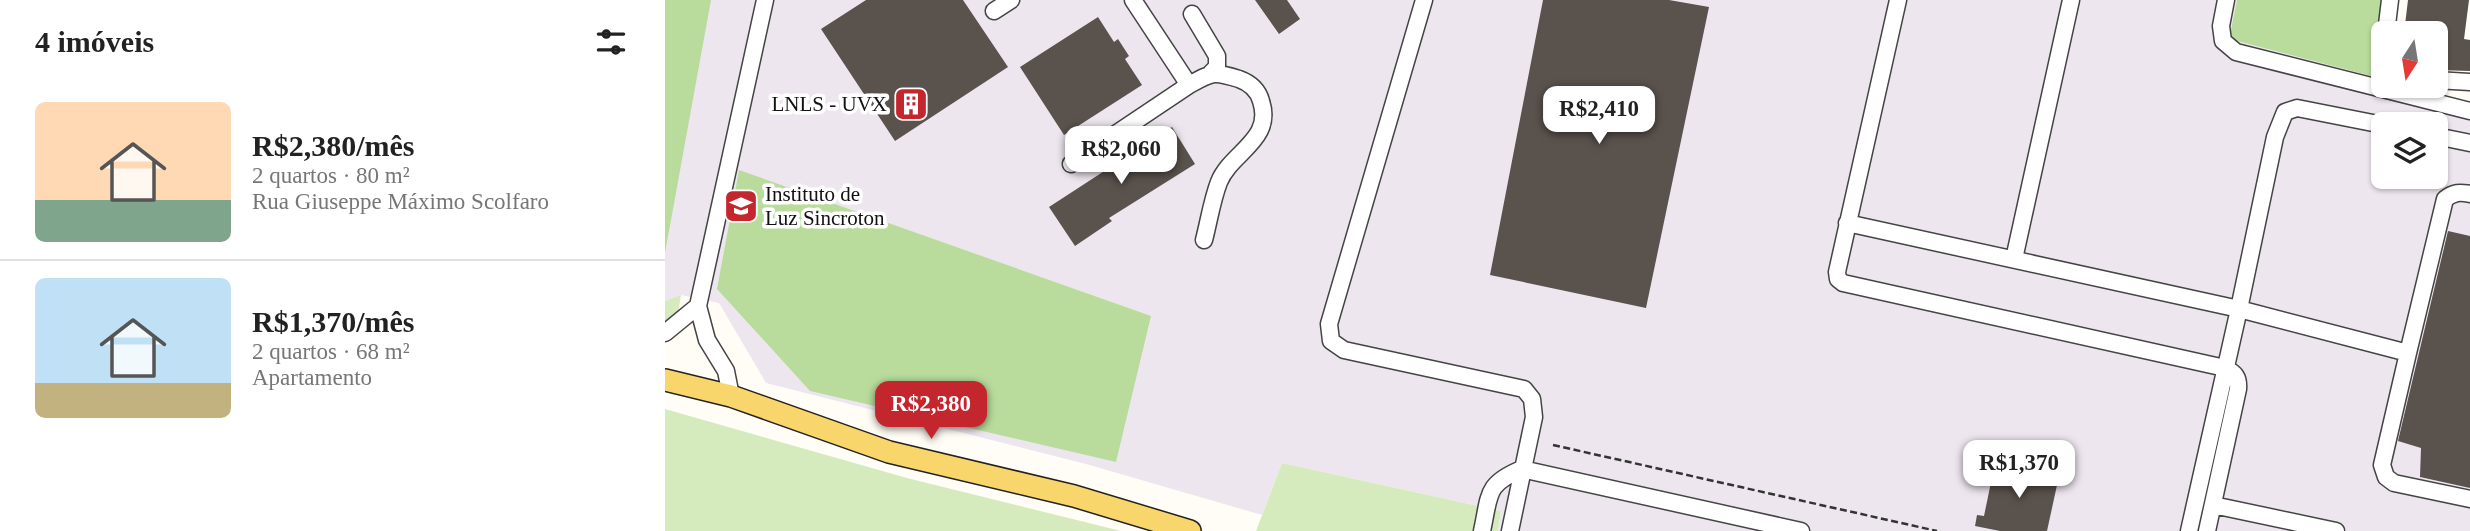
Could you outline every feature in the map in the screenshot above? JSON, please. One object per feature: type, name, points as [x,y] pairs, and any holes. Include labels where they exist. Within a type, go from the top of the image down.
[{"type":"main road","points":[[665,380],[731,396],[889,452],[1074,496],[1190,531]]},
{"type":"lane","points":[[731,396],[726,371],[707,340],[698,306],[729,154],[765,0]]},
{"type":"lane","points":[[994,11],[1011,0]]},
{"type":"lane","points":[[1133,0],[1189,85]]},
{"type":"lane","points":[[1424,0],[1329,324],[1331,341],[1344,351],[1524,389],[1532,399],[1534,417],[1510,531]]},
{"type":"lane","points":[[1898,0],[1847,223],[1838,279],[1843,283],[2234,372],[2239,380],[2238,389],[2207,531]]},
{"type":"lane","points":[[2014,259],[2071,0]]},
{"type":"lane","points":[[2226,0],[2221,26],[2223,41],[2236,52],[2470,111]]},
{"type":"lane","points":[[2387,21],[2390,0]]},
{"type":"lane","points":[[1071,164],[1217,67],[1217,56],[1192,14]]},
{"type":"lane","points":[[1204,240],[1219,183],[1224,173],[1250,146],[1262,128],[1264,108],[1258,92],[1245,81],[1211,73]]},
{"type":"lane","points":[[2448,81],[2470,82]]},
{"type":"lane","points":[[2189,531],[2275,137],[2285,113],[2297,108],[2371,123]]},
{"type":"lane","points":[[2448,138],[2470,143]]},
{"type":"lane","points":[[2470,194],[2461,192],[2445,199],[2382,466],[2386,477],[2394,483],[2470,499]]},
{"type":"lane","points":[[1847,223],[2239,309],[2408,353]]},
{"type":"lane","points":[[665,333],[698,306]]},
{"type":"lane","points":[[1482,531],[1493,486],[1505,476],[1523,469],[1801,531]]},
{"type":"lane","points":[[2213,505],[2336,531]]},
{"type":"path","points":[[1553,445],[1936,531]]},
{"type":"shaded area","points":[[665,0],[2237,0],[2229,39],[2371,76],[2371,98],[2448,96],[2470,102],[2470,531],[1498,531],[1501,511],[1282,463],[1262,515],[1086,464],[766,383],[719,303],[681,295],[665,301]]},
{"type":"green space","points":[[665,0],[711,0],[665,253]]},
{"type":"green space","points":[[2237,0],[2386,0],[2384,21],[2371,21],[2371,76],[2229,39]]},
{"type":"green space","points":[[739,170],[1151,316],[1116,462],[810,391],[717,289]]},
{"type":"green space","points":[[681,295],[678,313],[665,323],[665,301]]},
{"type":"green space","points":[[665,409],[907,478],[1121,531],[665,531]]},
{"type":"green space","points":[[1282,463],[1501,511],[1498,531],[1256,531]]},
{"type":"building","name":"LNLS - UVX","points":[[866,0],[963,0],[1008,67],[895,141],[821,29]]},
{"type":"building","points":[[1255,0],[1287,0],[1300,19],[1279,34]]},
{"type":"building","points":[[1543,0],[1669,0],[1709,7],[1646,308],[1490,275]]},
{"type":"building","points":[[2408,0],[2469,0],[2464,39],[2470,40],[2470,71],[2448,70],[2448,21],[2405,21]]},
{"type":"building","points":[[1098,17],[1114,42],[1118,39],[1129,56],[1125,59],[1142,85],[1064,135],[1020,67]]},
{"type":"building","points":[[1172,127],[1195,164],[1109,218],[1112,221],[1075,246],[1049,207]]},
{"type":"building","points":[[2448,231],[2470,236],[2470,488],[2420,477],[2421,448],[2398,441]]},
{"type":"building","points":[[1995,463],[2059,476],[2047,531],[2000,531],[1975,526],[1977,515],[1984,516]]},
{"type":"place","name":"LNLS - UVX","points":[[911,104]]},
{"type":"place","name":"Instituto de Luz Sincroton","points":[[741,206]]}]
